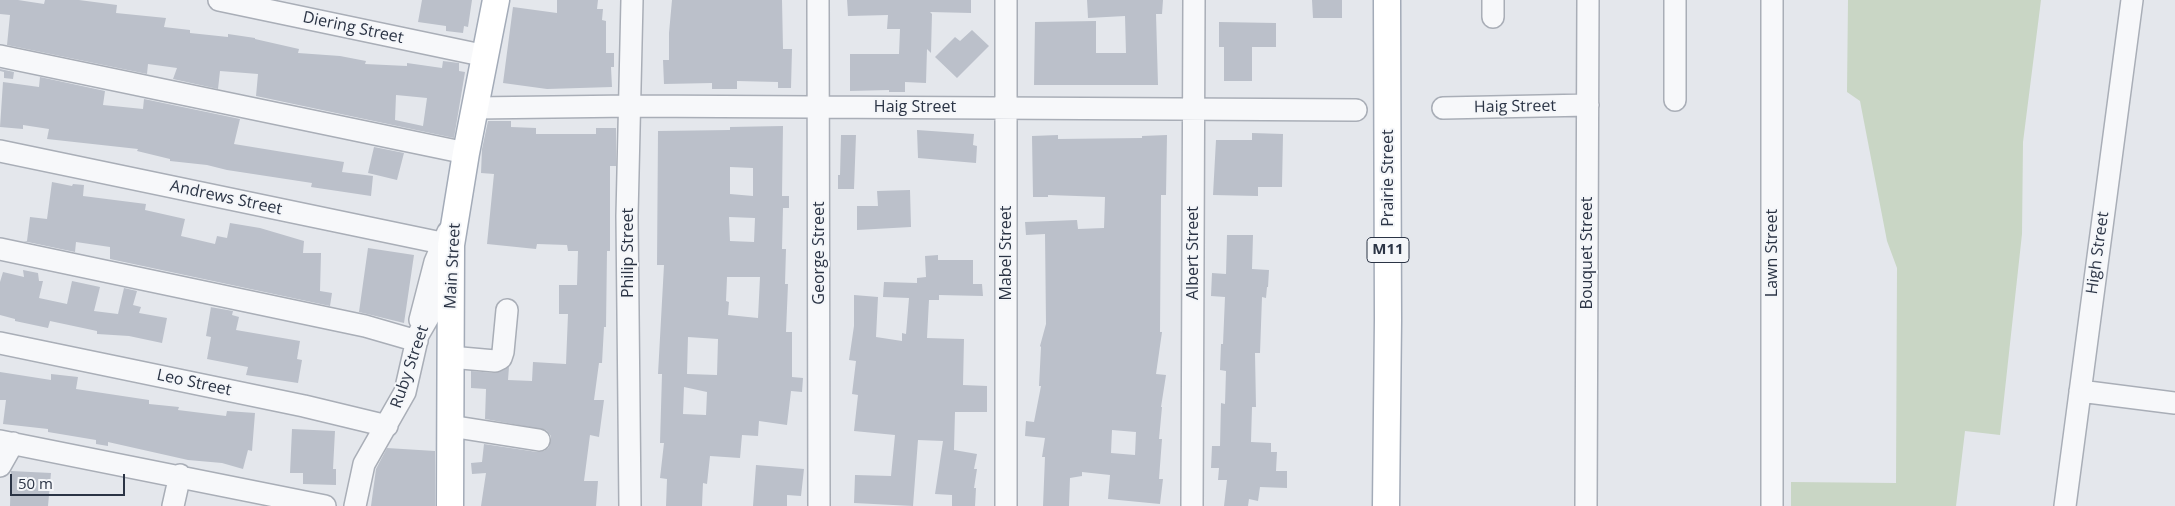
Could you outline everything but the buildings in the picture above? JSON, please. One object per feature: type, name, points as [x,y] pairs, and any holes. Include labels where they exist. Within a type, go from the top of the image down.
[{"type":"main road","name":"Main Street","points":[[450,506],[451,288],[447,244],[456,216],[466,153],[496,0]]},
{"type":"main road","name":"Prairie Street","points":[[1386,506],[1388,320],[1387,0]]},
{"type":"main road","name":"Prairie Street","points":[[1400,506],[1401,0]]},
{"type":"street","name":"Diering Street","points":[[219,0],[486,56]]},
{"type":"street","name":"Philip Street","points":[[630,506],[627,216],[632,0]]},
{"type":"street","name":"George Street","points":[[818,0],[819,506]]},
{"type":"street","name":"Mabel Street","points":[[1006,0],[1006,506]]},
{"type":"street","name":"Albert Street","points":[[1192,506],[1194,0]]},
{"type":"street","name":"Bouquet Street","points":[[1586,506],[1588,0]]},
{"type":"street","points":[[1675,0],[1675,100]]},
{"type":"street","name":"Lawn Street","points":[[1772,0],[1772,506]]},
{"type":"street","name":"High Street","points":[[2065,506],[2132,0]]},
{"type":"street","points":[[0,56],[466,153]]},
{"type":"street","name":"Haig Street","points":[[475,108],[631,106],[1356,110]]},
{"type":"street","name":"Haig Street","points":[[1443,108],[1588,106]]},
{"type":"street","name":"Andrews Street","points":[[0,151],[447,244]]},
{"type":"street","points":[[0,249],[418,338],[426,292],[435,262],[447,244]]},
{"type":"street","name":"Ruby Street","points":[[354,506],[364,464],[370,451],[387,426],[404,392],[418,338],[436,304],[451,288]]},
{"type":"street","points":[[450,357],[495,361],[501,358],[507,310]]},
{"type":"street","name":"Leo Street","points":[[0,343],[304,406],[387,426]]},
{"type":"street","points":[[2080,391],[2175,403]]},
{"type":"street","points":[[450,426],[539,440]]},
{"type":"street","points":[[0,466],[6,442],[325,506]]},
{"type":"street","points":[[173,506],[180,476]]},
{"type":"green space","points":[[1848,0],[2041,0],[2023,142],[2022,234],[2000,435],[1965,431],[1956,506],[1791,506],[1791,482],[1896,483],[1897,268],[1887,241],[1860,101],[1847,92]]}]
